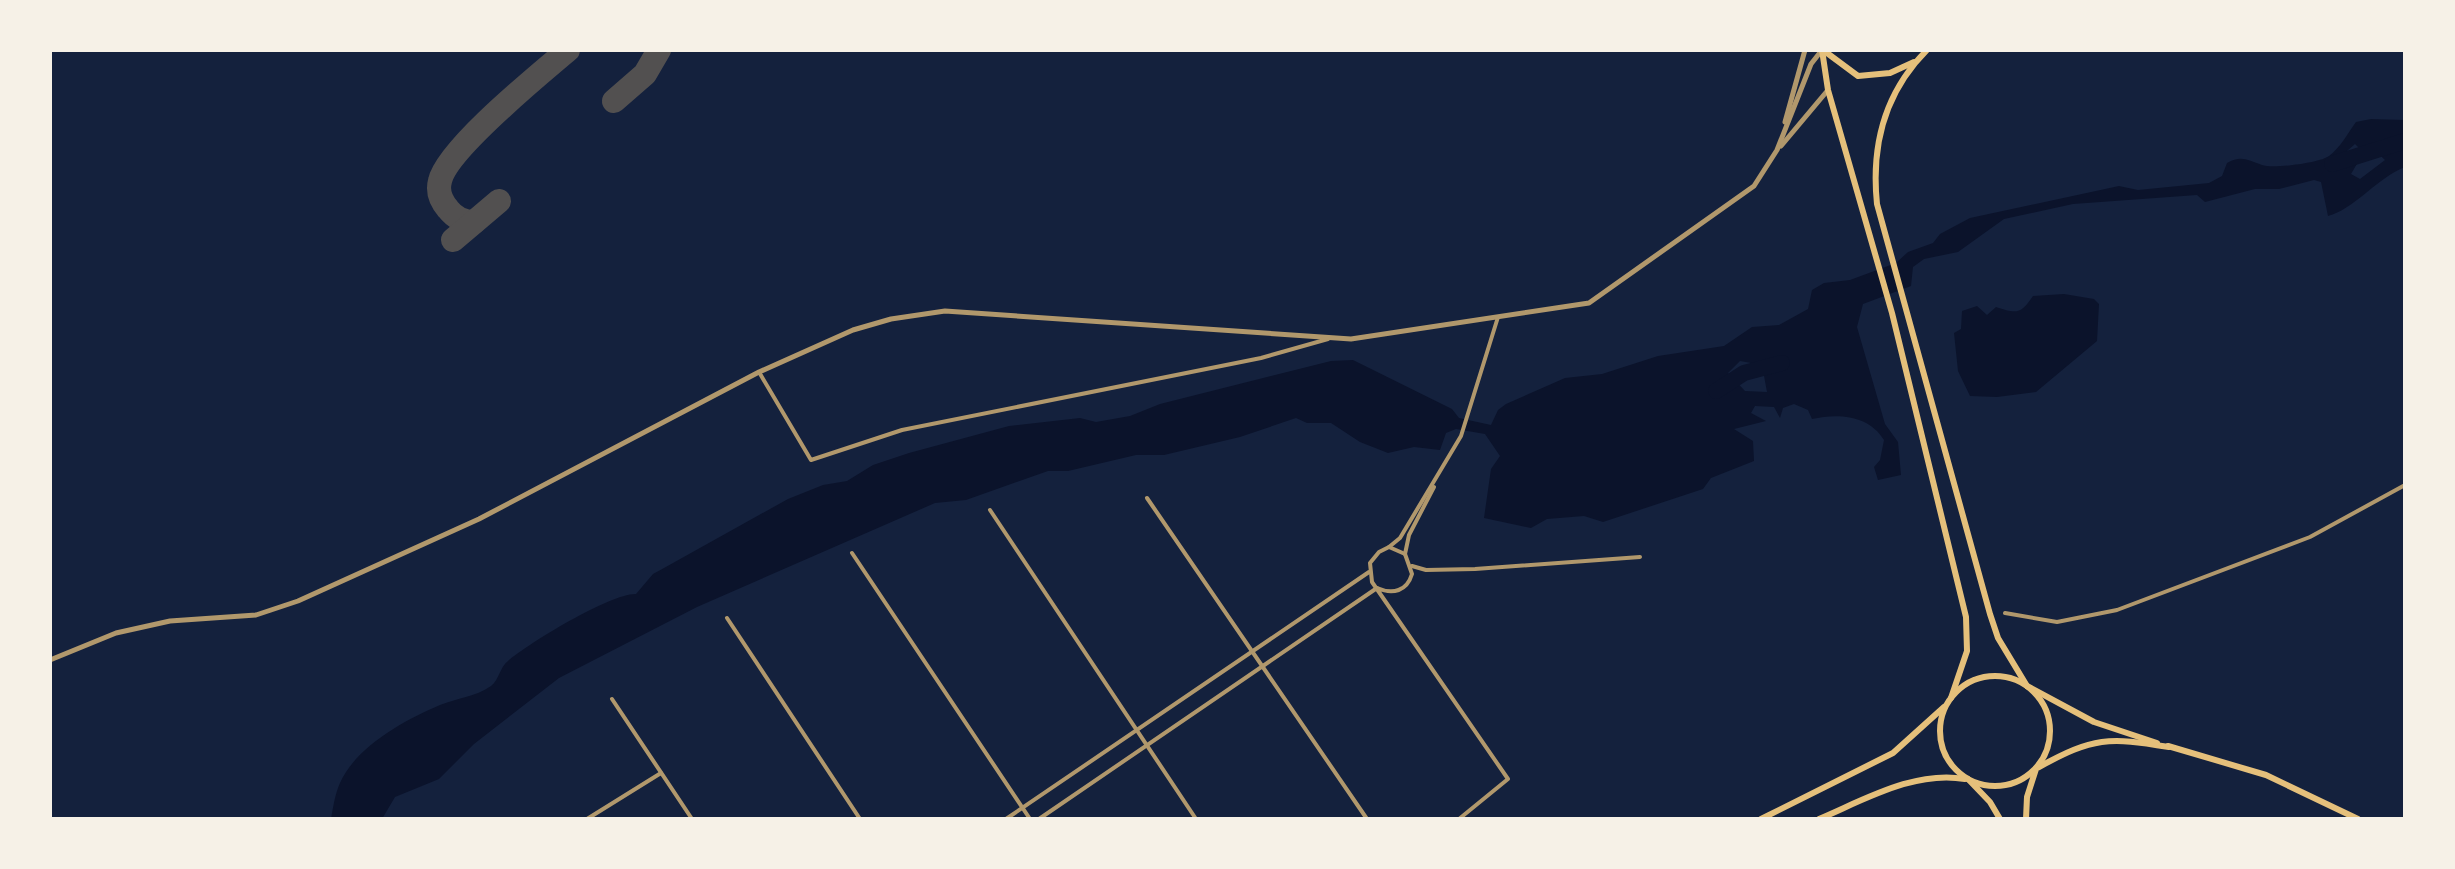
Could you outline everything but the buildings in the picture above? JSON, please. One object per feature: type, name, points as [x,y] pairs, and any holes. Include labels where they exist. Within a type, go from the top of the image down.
[{"type":"main road","points":[[1822,50],[1858,76],[1890,73],[1917,60]]},
{"type":"main road","points":[[1822,50],[1828,90],[1892,313],[1966,617],[1967,651],[1951,698]]},
{"type":"main road","points":[[1927,50],[1917,60],[1891,101],[1877,148],[1877,204],[1990,614],[1998,638],[2027,686],[2043,705],[2050,727],[2048,747],[2036,769],[2027,797],[2026,819]]},
{"type":"main road","points":[[1761,819],[1866,770],[1893,753],[1971,681],[1988,677],[2008,678],[2027,686],[2094,722],[2266,775],[2358,819]]},
{"type":"main road","points":[[1946,705],[1940,730],[1942,747],[1951,765],[1968,779],[2000,819]]},
{"type":"main road","points":[[1819,819],[1908,783],[1938,777],[1968,779],[1987,786],[2007,785],[2077,746],[2098,741],[2131,740],[2169,747]]},
{"type":"street","points":[[1777,150],[1805,50]]},
{"type":"street","points":[[1777,150],[1811,64],[1822,50]]},
{"type":"street","points":[[50,660],[116,633],[170,621],[256,615],[298,601],[479,519],[759,372],[853,330],[891,319],[945,311],[1331,338],[1374,337],[1589,303],[1754,186],[1777,150],[1828,90]]},
{"type":"street","points":[[1405,554],[1409,535],[1461,436],[1498,317]]},
{"type":"street","points":[[759,372],[811,460],[902,430],[1261,358],[1331,338]]},
{"type":"street","points":[[1006,819],[1369,572],[1374,557],[1400,538],[1453,451]]},
{"type":"street","points":[[2005,613],[2057,622],[2117,610],[2310,537],[2405,485]]},
{"type":"street","points":[[1147,498],[1367,819]]},
{"type":"street","points":[[990,510],[1196,819]]},
{"type":"street","points":[[1389,547],[1405,554],[1412,566],[1426,570],[1640,557]]},
{"type":"street","points":[[852,553],[1030,819]]},
{"type":"street","points":[[1377,588],[1391,593],[1405,587],[1412,566]]},
{"type":"street","points":[[1369,572],[1508,779],[1459,819]]},
{"type":"street","points":[[1039,819],[1377,588]]},
{"type":"street","points":[[727,618],[860,819]]},
{"type":"street","points":[[612,699],[692,819]]},
{"type":"street","points":[[587,819],[661,773]]},
{"type":"water","points":[[2405,120],[2405,167],[2337,213],[2328,216],[2321,182],[2314,180],[2279,189],[2255,189],[2205,202],[2197,195],[2073,204],[2004,219],[1958,252],[1924,259],[1913,267],[1911,286],[1863,304],[1857,327],[1885,424],[1898,442],[1901,475],[1878,480],[1874,467],[1880,460],[1884,440],[1870,425],[1842,416],[1812,419],[1808,410],[1794,404],[1783,408],[1780,418],[1774,407],[1755,406],[1751,413],[1766,421],[1734,429],[1753,441],[1754,461],[1711,478],[1703,489],[1603,522],[1584,516],[1547,519],[1531,528],[1484,518],[1491,469],[1500,456],[1485,434],[1456,429],[1446,433],[1440,450],[1414,447],[1388,453],[1360,442],[1331,423],[1307,423],[1296,418],[1240,437],[1164,455],[1136,455],[1068,471],[1048,471],[966,500],[935,503],[697,607],[559,678],[474,744],[439,779],[395,797],[382,819],[331,819],[337,792],[347,770],[382,736],[440,705],[485,690],[494,683],[505,664],[533,643],[590,610],[636,594],[653,574],[788,499],[823,485],[847,481],[873,465],[1009,426],[1080,418],[1096,422],[1130,416],[1160,404],[1331,361],[1353,360],[1452,409],[1459,418],[1491,425],[1498,410],[1506,404],[1565,378],[1602,374],[1658,356],[1724,346],[1752,327],[1779,325],[1808,309],[1812,290],[1824,283],[1850,280],[1896,263],[1908,252],[1933,243],[1940,234],[1970,218],[2119,186],[2138,190],[2209,183],[2222,176],[2227,163],[2236,159],[2275,166],[2316,161],[2333,153],[2356,122]],"holes":[[[2355,144],[2363,152],[2373,149],[2385,160],[2360,179],[2351,174],[2358,162],[2347,151]],[[1740,361],[1762,365],[1767,392],[1745,391],[1728,373]]]},
{"type":"water","points":[[2064,294],[2094,299],[2099,304],[2097,341],[2036,392],[1997,397],[1970,396],[1958,371],[1954,333],[1961,329],[1962,311],[1977,306],[1987,315],[1996,307],[2018,311],[2033,296]]},
{"type":"waterway","points":[[2332,164],[2405,141]]},
{"type":"waterway","points":[[1716,391],[1744,373],[1782,363]]},
{"type":"taxiway","points":[[474,222],[456,217],[442,200],[439,185],[446,167],[496,112],[568,50]]},
{"type":"taxiway","points":[[614,101],[645,74],[659,50]]},
{"type":"taxiway","points":[[453,240],[499,201]]}]
